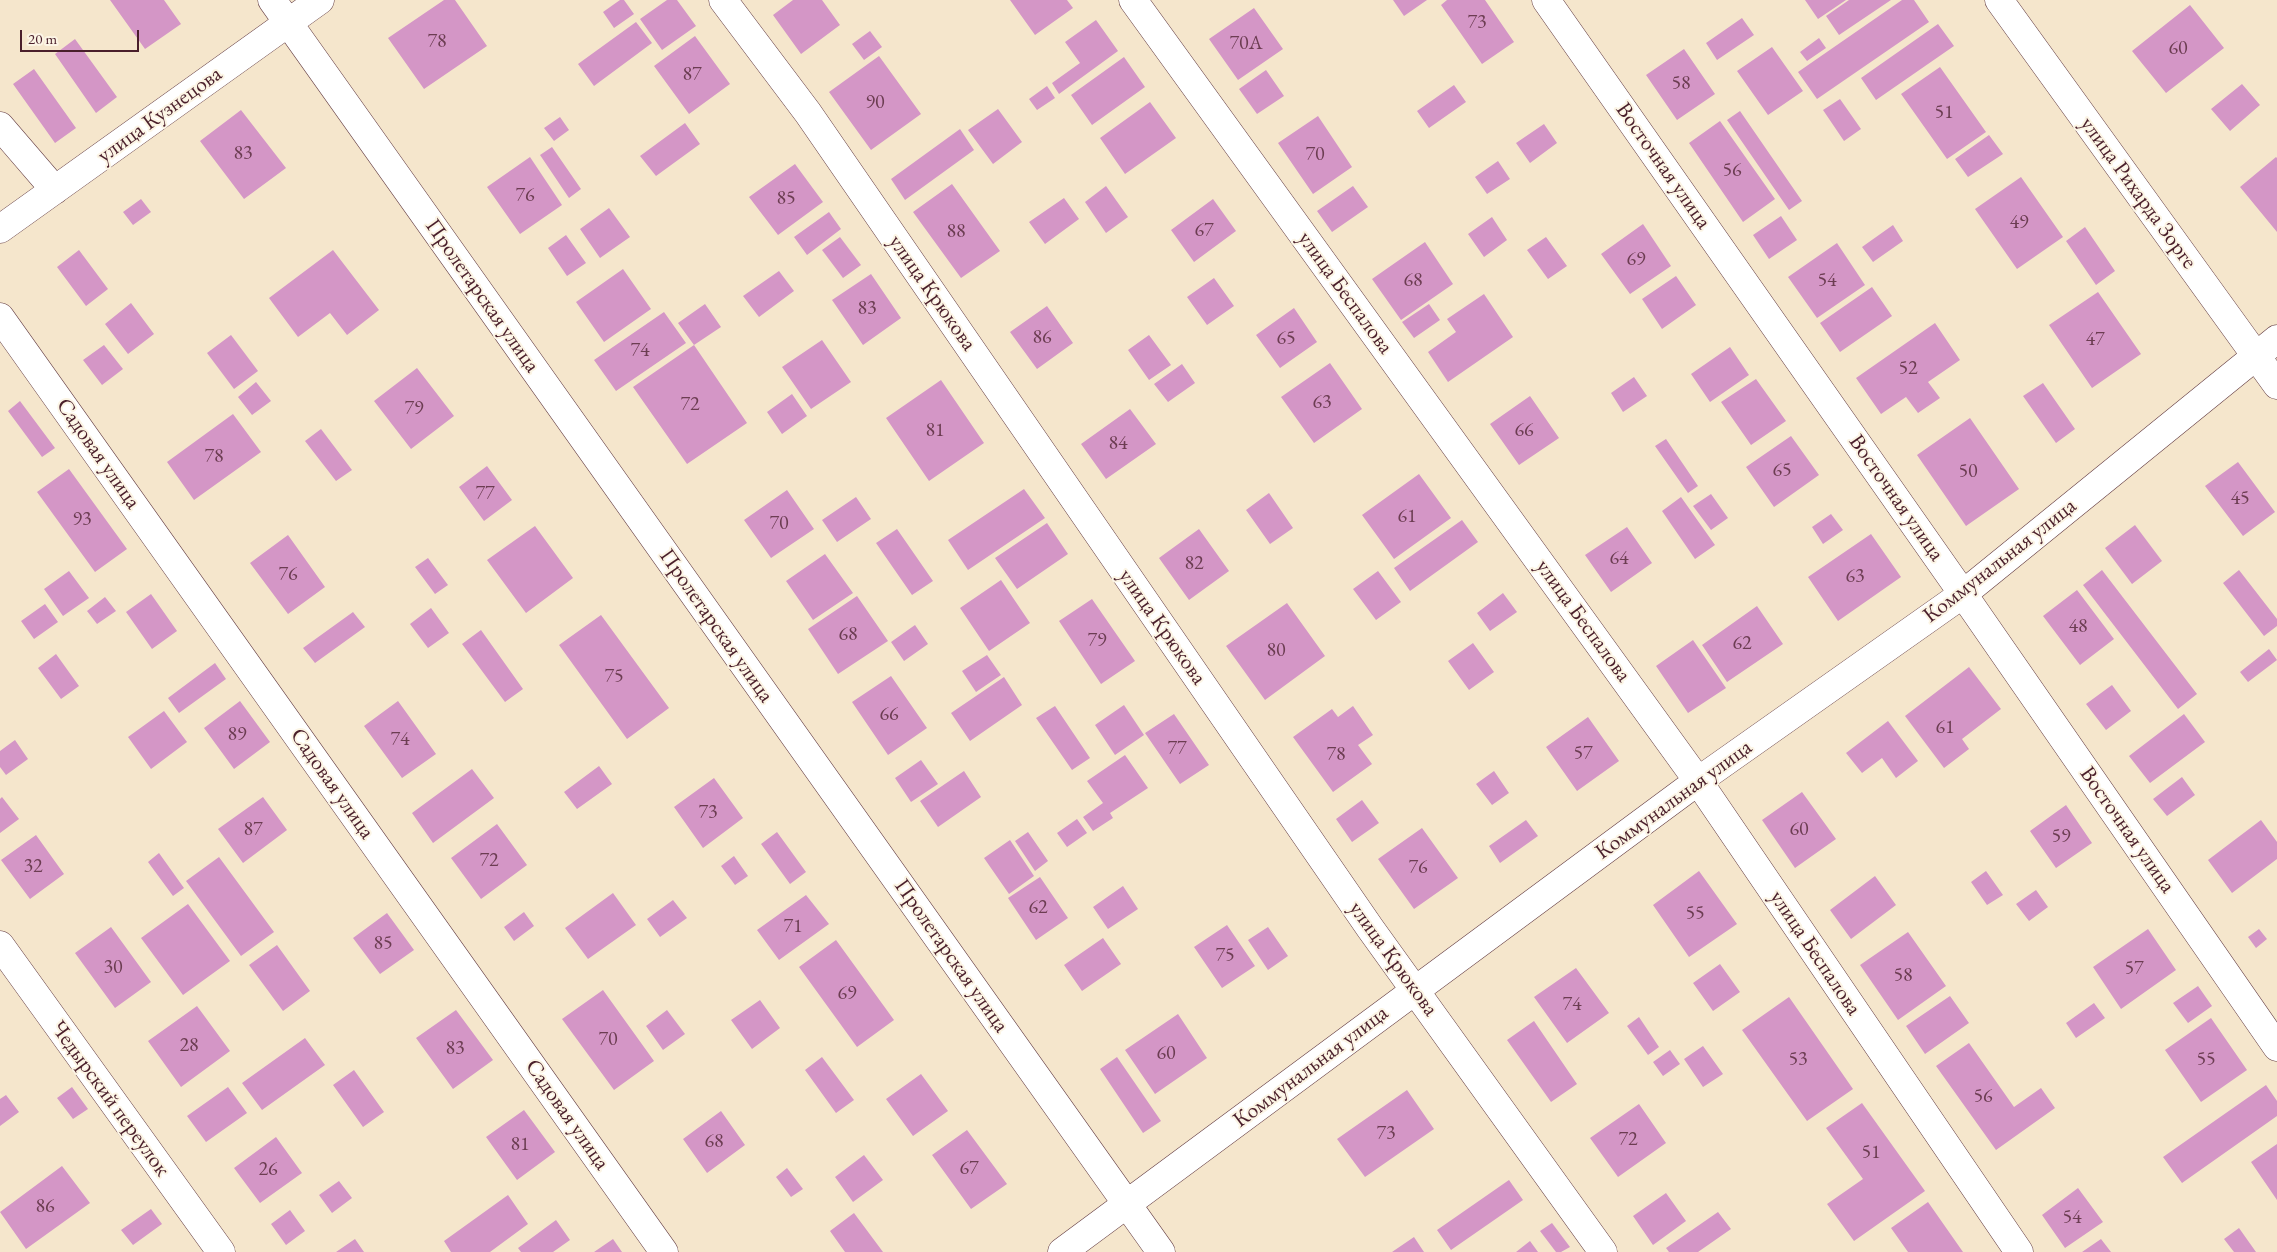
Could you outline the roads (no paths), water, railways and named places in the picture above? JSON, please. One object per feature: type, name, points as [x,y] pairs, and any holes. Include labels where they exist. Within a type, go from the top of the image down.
[{"type":"street","name":"Пролетарская улица","points":[[272,0],[1161,1252]]},
{"type":"street","name":"улица Кузнецова","points":[[0,229],[320,0]]},
{"type":"street","name":"улица Крюкова","points":[[723,0],[808,112],[1353,903],[1603,1252]]},
{"type":"street","name":"улица Беспалова","points":[[1133,0],[1698,781],[2019,1252]]},
{"type":"street","name":"Восточная улица","points":[[1546,0],[1964,594],[2277,1047]]},
{"type":"street","name":"улица Рихарда Зорге","points":[[1999,0],[2277,385]]},
{"type":"street","points":[[0,126],[55,190]]},
{"type":"street","name":"Садовая улица","points":[[0,317],[664,1252]]},
{"type":"street","name":"Коммунальная улица","points":[[1062,1252],[1698,781],[1964,594],[2277,339]]},
{"type":"street","name":"Чедырский переулок","points":[[0,945],[221,1252]]}]
